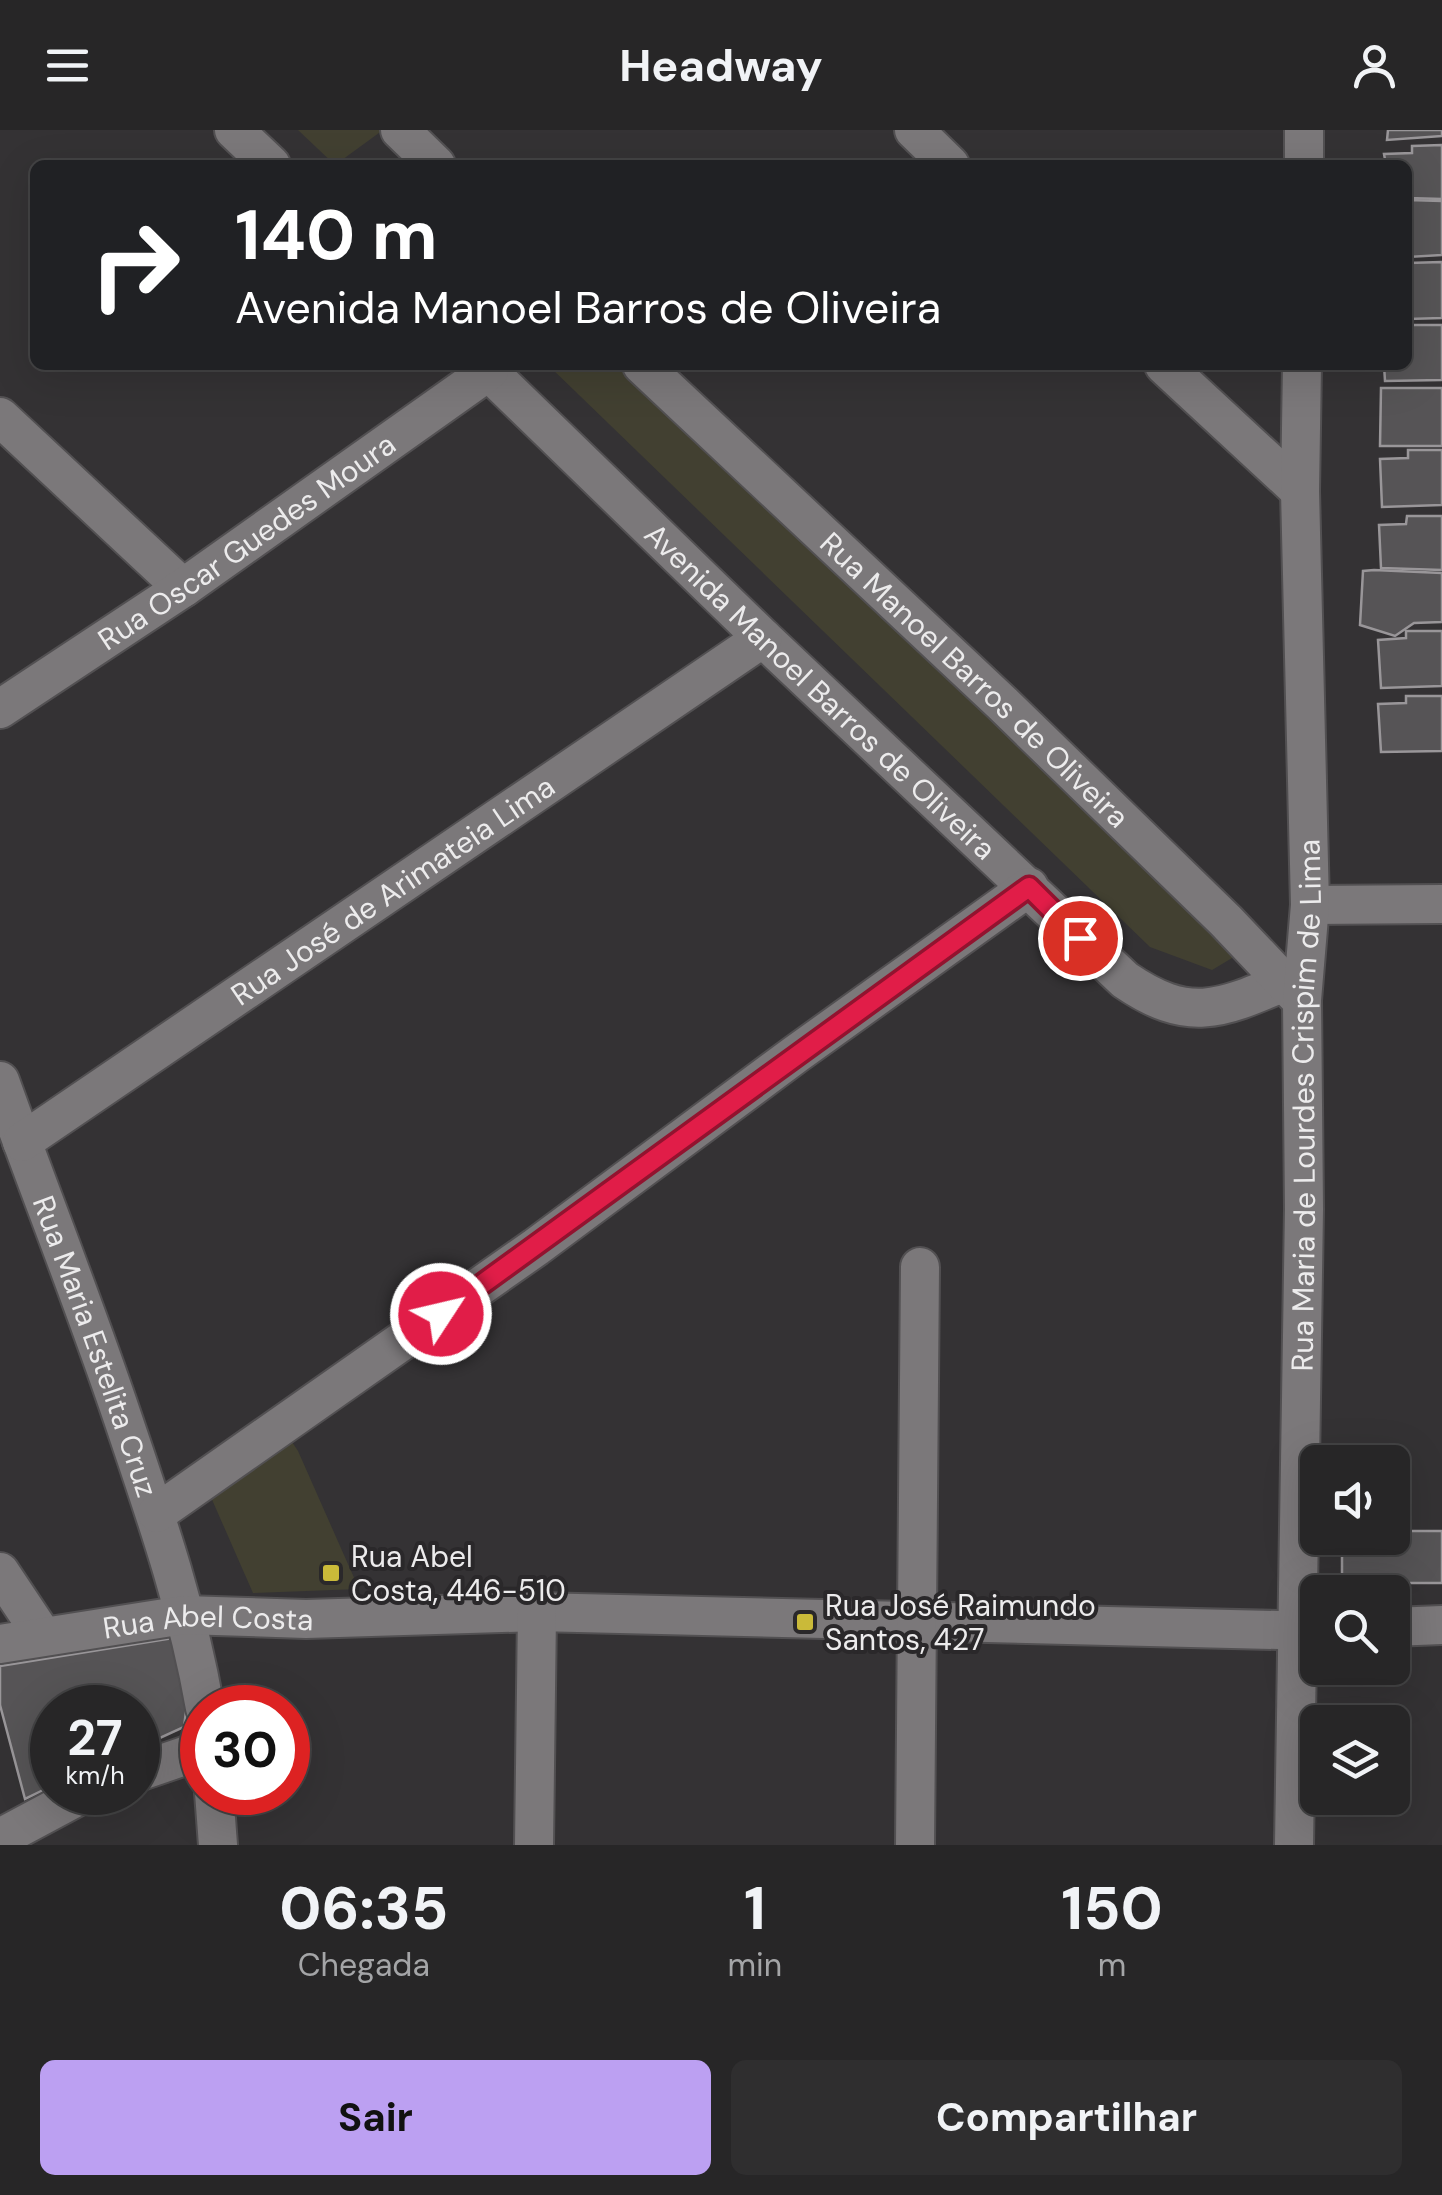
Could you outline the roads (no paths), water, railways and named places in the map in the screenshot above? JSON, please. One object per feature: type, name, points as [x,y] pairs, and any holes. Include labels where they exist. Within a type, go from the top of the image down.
[{"type":"street","points":[[234,130],[266,160]]},
{"type":"street","points":[[914,130],[945,160]]},
{"type":"street","points":[[1304,130],[1304,160]]},
{"type":"street","points":[[401,140],[429,160]]},
{"type":"street","name":"Rua Oscar Guedes Moura","points":[[0,709],[183,588],[483,370]]},
{"type":"street","name":"Avenida Manoel Barros de Oliveira","points":[[488,370],[1115,972],[1152,999],[1193,1008],[1220,1007],[1293,992]]},
{"type":"street","name":"Rua Manoel Barros de Oliveira","points":[[647,370],[1060,759],[1293,992]]},
{"type":"street","points":[[1169,370],[1300,492]]},
{"type":"street","name":"Rua Maria de Lourdes Crispim de Lima","points":[[1302,370],[1300,492],[1310,905],[1293,992],[1304,1210],[1306,1575]]},
{"type":"street","points":[[0,417],[183,588]]},
{"type":"street","name":"Rua José de Arimateia Lima","points":[[22,1142],[763,638]]},
{"type":"street","points":[[157,1513],[536,1247],[1029,887]]},
{"type":"street","points":[[1310,905],[1442,904]]},
{"type":"street","name":"Rua Maria Estelita Cruz","points":[[0,1081],[98,1340],[157,1513],[200,1685]]},
{"type":"street","points":[[915,1845],[920,1268]]},
{"type":"street","points":[[0,1572],[42,1635]]},
{"type":"street","points":[[534,1845],[537,1612]]},
{"type":"street","name":"Rua Abel Costa","points":[[0,1644],[184,1615],[306,1619],[537,1612],[1300,1631]]},
{"type":"street","points":[[1410,1626],[1442,1625]]},
{"type":"street","name":"Rua Maria de Lourdes Crispim de Lima","points":[[1294,1845],[1303,1685]]},
{"type":"street","points":[[0,1838],[43,1815]]},
{"type":"street","points":[[216,1815],[218,1845]]},
{"type":"place","name":"Rua Abel Costa, 446-510","points":[[331,1573]]},
{"type":"place","name":"Rua José Raimundo Santos, 427","points":[[805,1622]]}]
